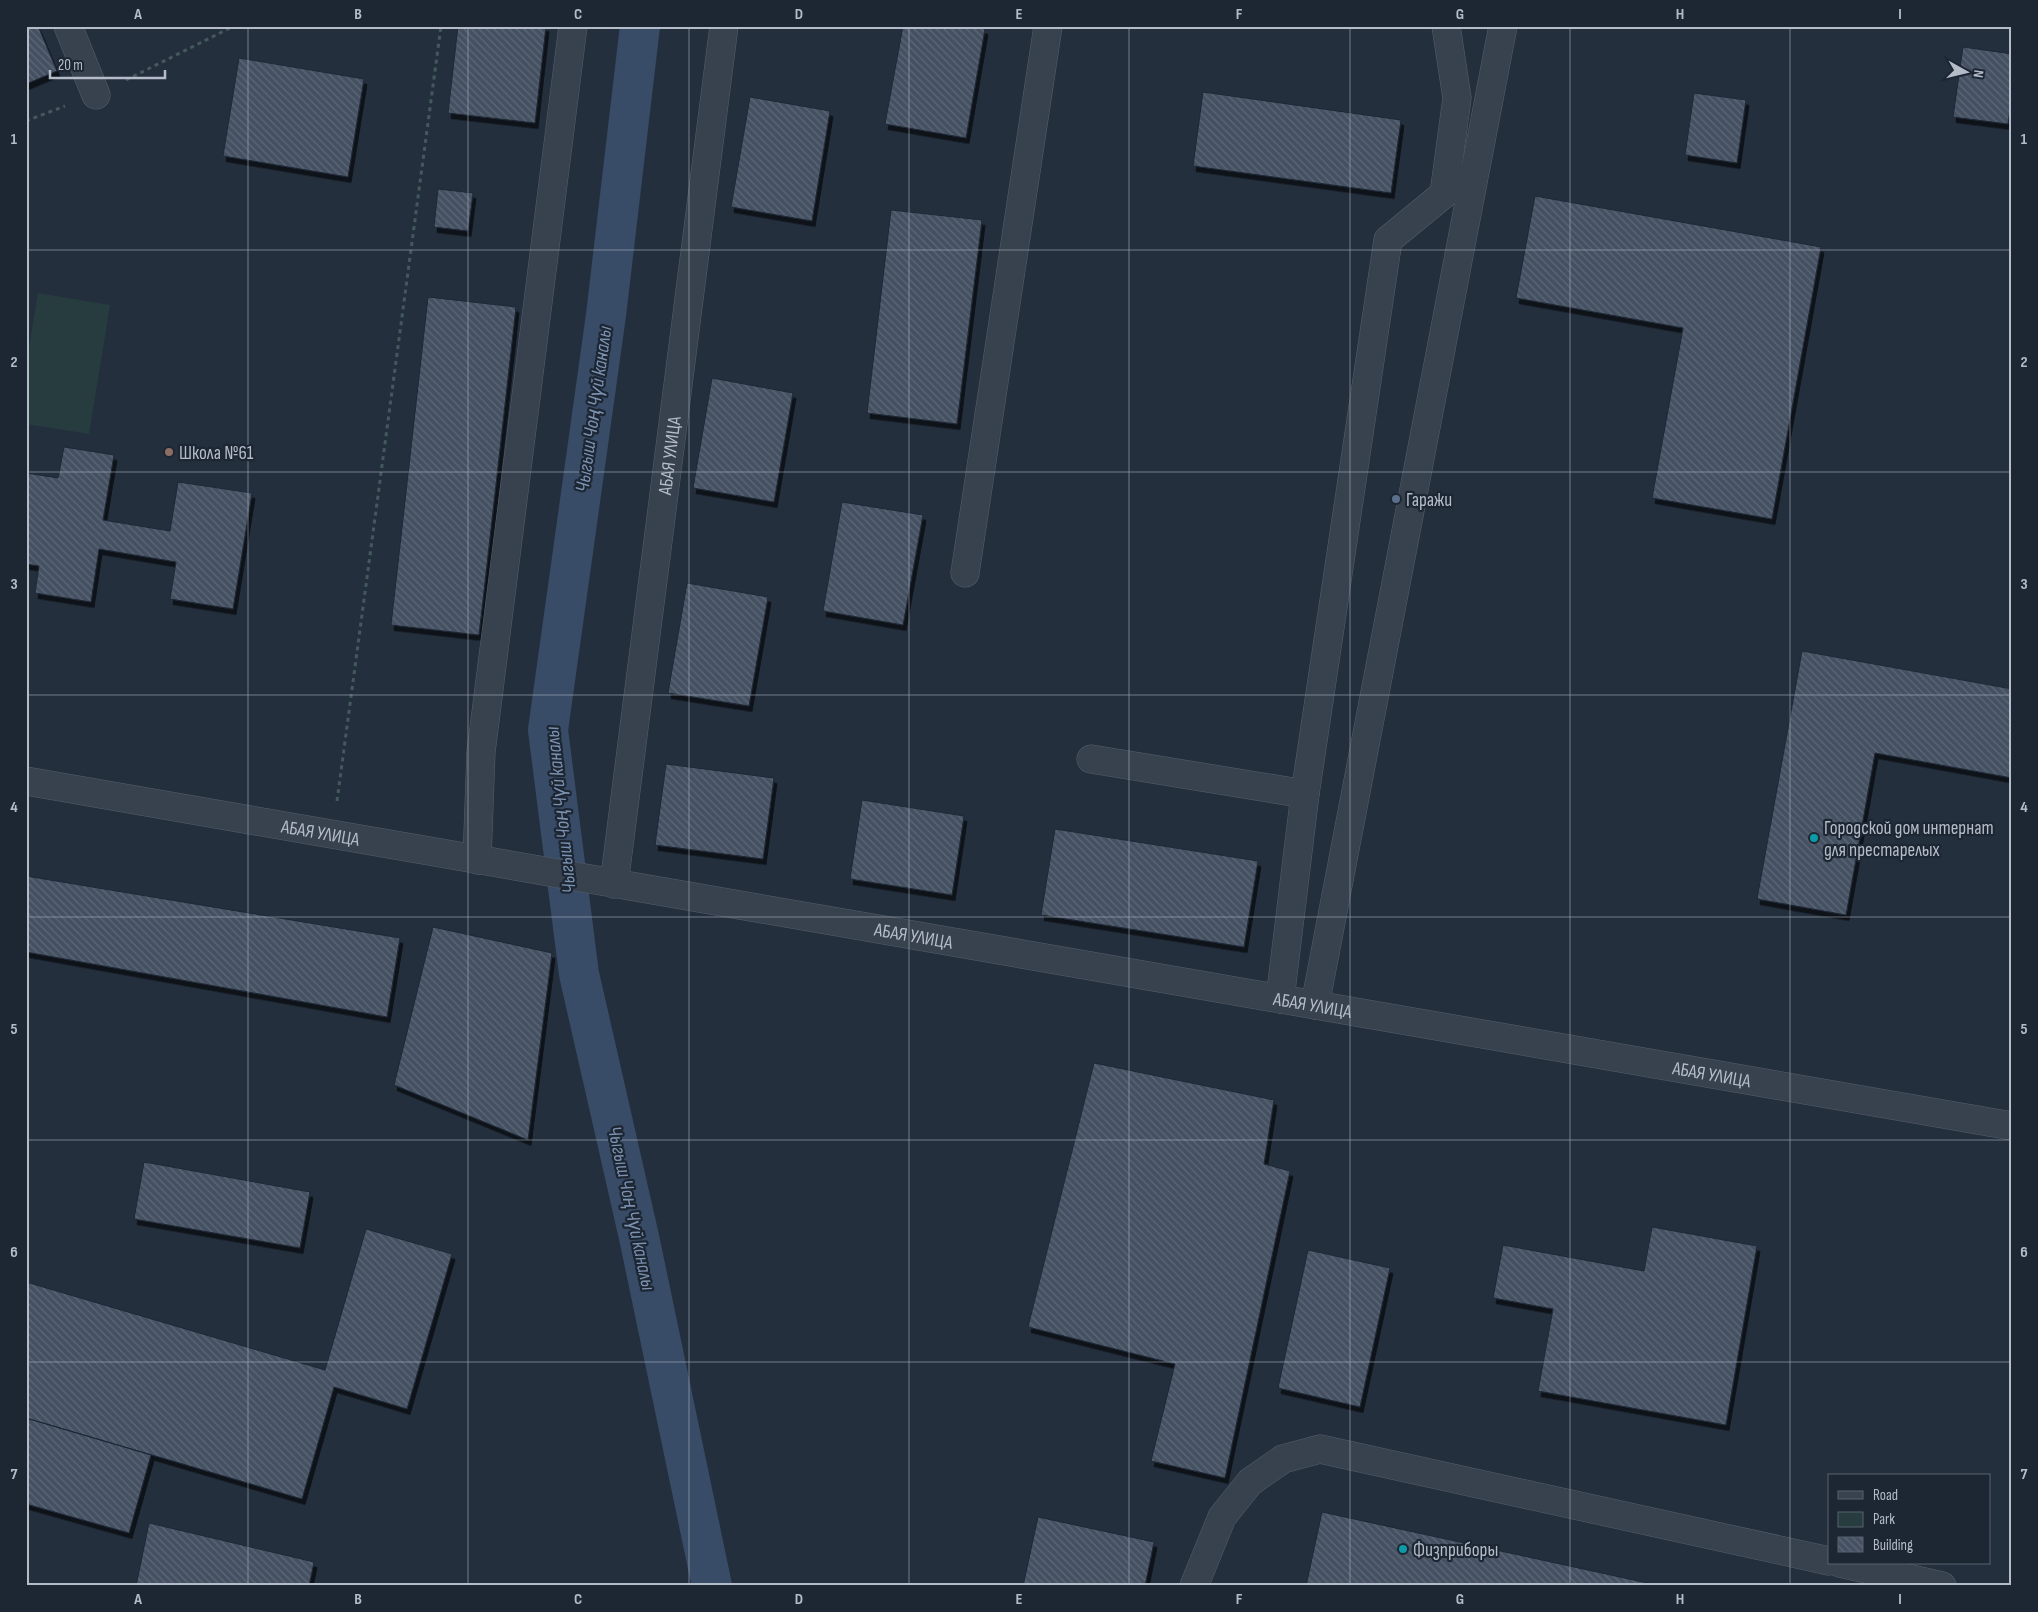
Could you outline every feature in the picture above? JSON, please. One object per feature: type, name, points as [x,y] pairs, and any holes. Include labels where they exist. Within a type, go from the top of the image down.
[{"type":"street","points":[[68,26],[96,94]]},
{"type":"street","points":[[477,860],[481,752],[573,26]]},
{"type":"street","name":"АБАЯ УЛИЦА","points":[[614,884],[724,26]]},
{"type":"street","points":[[965,573],[1048,26]]},
{"type":"street","points":[[1280,999],[1304,794],[1388,240],[1444,194],[1457,98],[1446,26]]},
{"type":"street","points":[[1315,1005],[1503,26]]},
{"type":"street","points":[[1091,759],[1304,794]]},
{"type":"street","name":"АБАЯ УЛИЦА","points":[[26,782],[2012,1126]]},
{"type":"street","points":[[1194,1586],[1222,1517],[1250,1482],[1284,1459],[1320,1449],[1828,1561]]},
{"type":"street","points":[[1844,1564],[1942,1586]]},
{"type":"path","points":[[26,122],[96,94],[234,26]]},
{"type":"path","points":[[332,834],[441,26]]},
{"type":"green space","points":[[38,293],[110,305],[89,434],[26,424],[26,365]]},
{"type":"building","points":[[26,26],[38,26],[57,71],[26,84]]},
{"type":"building","points":[[458,26],[546,26],[535,123],[448,113]]},
{"type":"building","points":[[903,26],[970,26],[985,29],[966,138],[885,124]]},
{"type":"building","points":[[1963,47],[2012,54],[2012,96],[2008,124],[1953,117]]},
{"type":"building","points":[[239,58],[364,79],[348,177],[223,156]]},
{"type":"building","points":[[1203,92],[1401,120],[1391,193],[1193,166]]},
{"type":"building","points":[[1694,93],[1746,100],[1737,163],[1685,155]]},
{"type":"building","points":[[750,97],[830,111],[812,221],[731,207]]},
{"type":"building","points":[[438,189],[473,193],[468,231],[434,227]]},
{"type":"building","points":[[1535,196],[1821,247],[1772,519],[1652,498],[1683,328],[1516,298]]},
{"type":"building","points":[[891,210],[982,220],[957,424],[867,413]]},
{"type":"building","points":[[428,297],[516,307],[479,635],[391,625]]},
{"type":"building","points":[[712,378],[793,393],[774,502],[693,488]]},
{"type":"building","points":[[64,447],[114,455],[103,520],[170,531],[178,482],[252,493],[233,609],[170,599],[176,562],[99,549],[91,602],[35,593],[39,566],[26,564],[26,473],[58,478]]},
{"type":"building","points":[[842,502],[923,515],[903,625],[823,611]]},
{"type":"building","points":[[687,583],[768,597],[749,706],[668,693]]},
{"type":"building","name":"Городской дом интернат для престарелых","points":[[1802,651],[2012,689],[2012,778],[1875,753],[1846,915],[1757,899]]},
{"type":"building","points":[[666,764],[774,778],[763,859],[655,845]]},
{"type":"building","points":[[862,800],[964,816],[952,895],[850,879]]},
{"type":"building","points":[[1055,829],[1258,861],[1244,947],[1041,915]]},
{"type":"building","points":[[26,876],[400,938],[387,1017],[26,952]]},
{"type":"building","points":[[433,927],[552,953],[528,1140],[394,1085]]},
{"type":"building","points":[[1094,1063],[1274,1100],[1264,1164],[1290,1171],[1225,1478],[1151,1461],[1175,1364],[1028,1327]]},
{"type":"building","points":[[144,1162],[310,1192],[300,1248],[134,1219]]},
{"type":"building","points":[[1652,1227],[1757,1246],[1726,1425],[1538,1391],[1553,1309],[1493,1298],[1503,1245],[1644,1271]]},
{"type":"building","points":[[366,1229],[452,1254],[407,1409],[334,1387],[302,1499],[26,1418],[26,1282],[325,1370]]},
{"type":"building","points":[[1308,1250],[1390,1268],[1360,1407],[1278,1388]]},
{"type":"building","points":[[26,1418],[151,1455],[129,1533],[26,1504]]},
{"type":"building","name":"Физприборы","points":[[1322,1512],[1661,1586],[1306,1586]]},
{"type":"building","points":[[1038,1517],[1154,1542],[1145,1586],[1023,1586]]},
{"type":"building","points":[[149,1523],[314,1562],[309,1586],[136,1586]]},
{"type":"waterway","name":"Чыгыш Чоң Чүй каналы","points":[[640,26],[606,315],[548,730],[579,974],[639,1237],[712,1586]]},
{"type":"place","name":"Школа №61","points":[[169,452]]},
{"type":"place","name":"Гаражи","points":[[1396,499]]},
{"type":"place","name":"Городской дом интернат для престарелых","points":[[1814,838]]},
{"type":"place","name":"Физприборы","points":[[1403,1549]]}]
